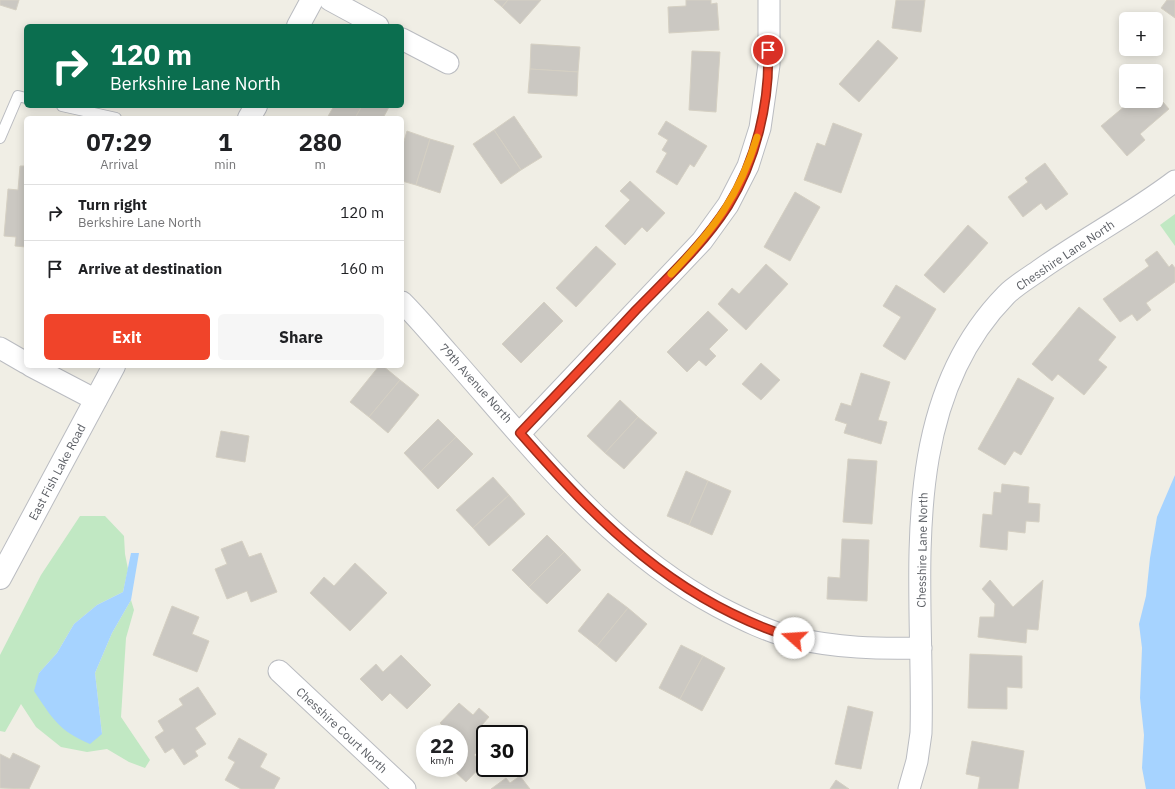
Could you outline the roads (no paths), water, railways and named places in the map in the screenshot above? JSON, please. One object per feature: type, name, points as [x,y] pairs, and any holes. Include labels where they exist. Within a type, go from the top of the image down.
[{"type":"street","points":[[299,24],[312,0]]},
{"type":"street","points":[[330,0],[374,24]]},
{"type":"street","points":[[520,433],[702,241],[728,205],[748,166],[760,128],[769,65],[769,0]]},
{"type":"street","points":[[404,40],[448,63]]},
{"type":"street","name":"Chesshire Lane North","points":[[909,789],[917,761],[921,733],[920,523],[923,485],[930,448],[942,404],[957,362],[980,327],[1007,294],[1052,262],[1175,181]]},
{"type":"street","name":"79th Avenue North","points":[[404,304],[563,482],[606,526],[658,569],[700,597],[737,617],[794,638],[841,647],[880,649],[921,648]]},
{"type":"street","points":[[0,348],[24,362]]},
{"type":"street","points":[[35,368],[96,400]]},
{"type":"street","name":"East Fish Lake Road","points":[[0,578],[113,368]]},
{"type":"street","name":"Chesshire Court North","points":[[279,671],[405,789]]},
{"type":"lane","points":[[0,138],[18,96],[24,98]]},
{"type":"lane","points":[[71,108],[107,116]]},
{"type":"water","points":[[1175,475],[1175,789],[1146,789],[1142,768],[1144,735],[1140,698],[1142,648],[1139,624],[1146,596],[1150,558],[1157,517]]},
{"type":"water","points":[[131,553],[139,553],[131,600],[112,633],[95,673],[102,734],[90,744],[63,729],[51,716],[34,691],[39,673],[57,653],[74,624],[97,605],[123,592]]}]
